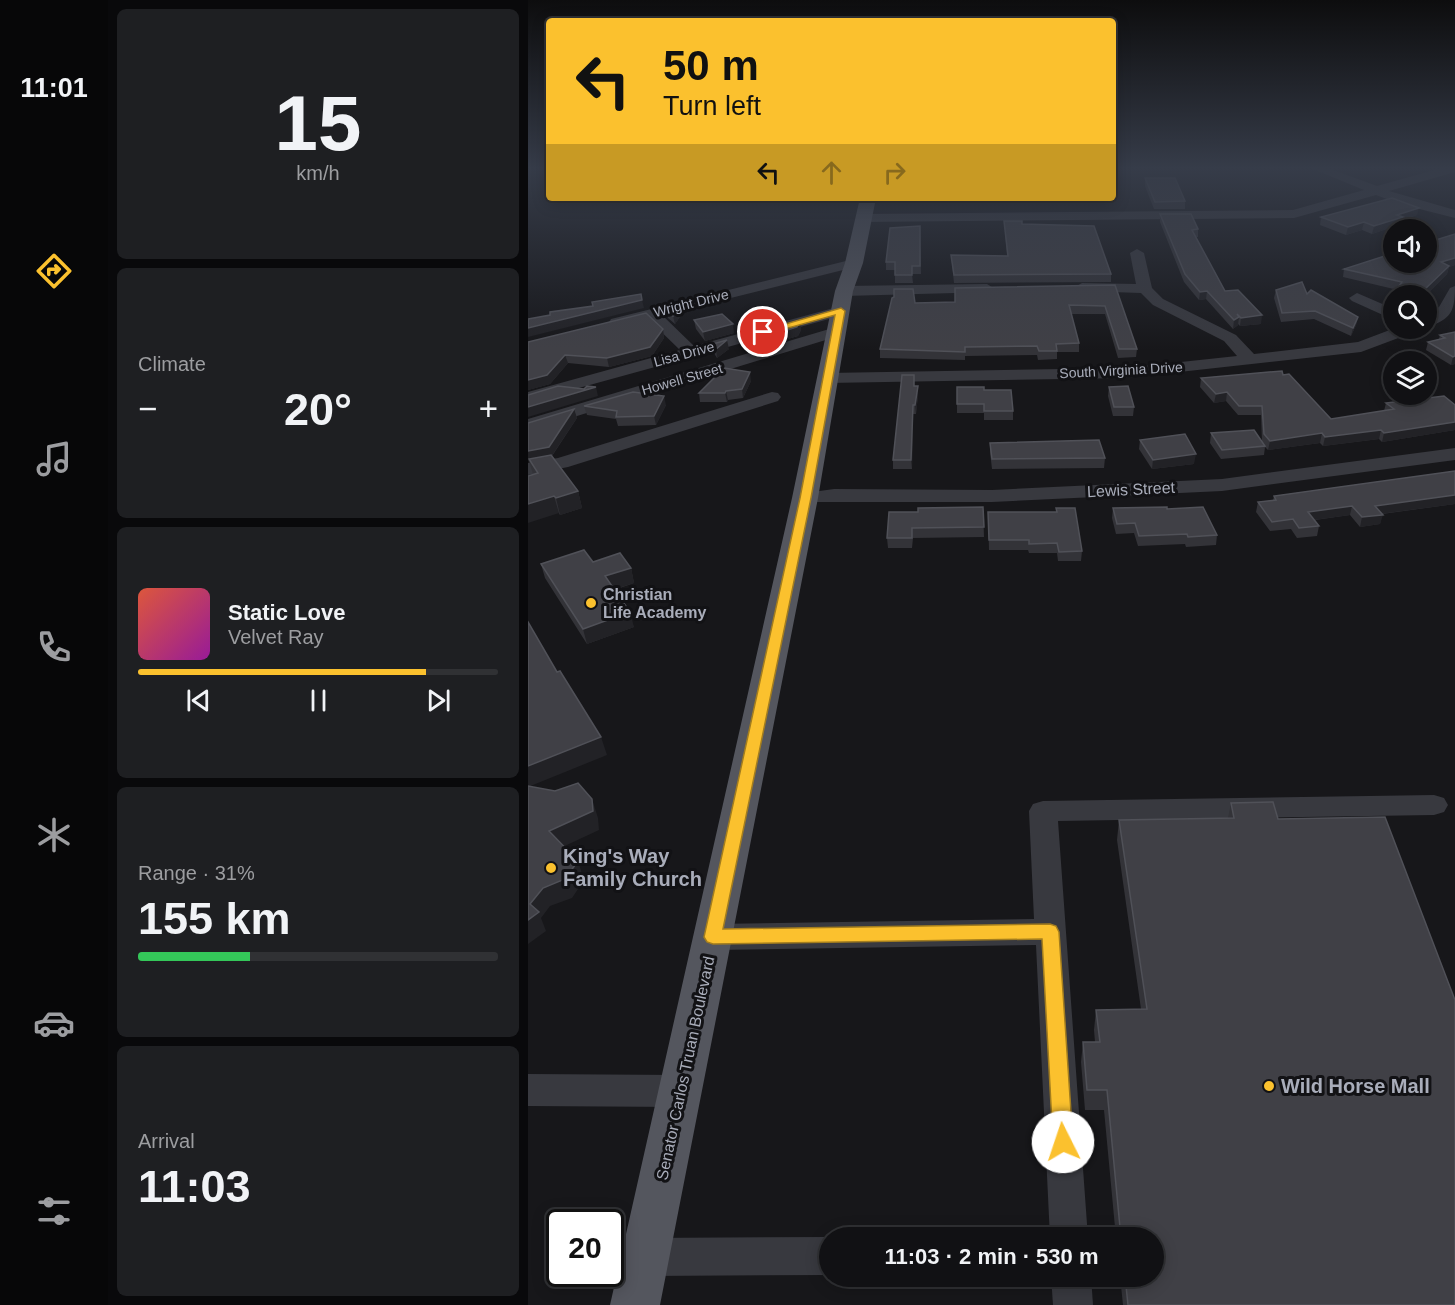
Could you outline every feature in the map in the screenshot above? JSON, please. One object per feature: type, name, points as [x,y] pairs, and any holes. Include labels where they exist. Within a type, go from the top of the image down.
[{"type":"main road","name":"Senator Carlos Truan Boulevard","points":[[635,1305],[805,498],[843,299],[860,228]]},
{"type":"street","points":[[1137,253],[1146,289],[1158,302],[1230,338],[1250,360]]},
{"type":"street","points":[[1067,287],[1146,289]]},
{"type":"street","points":[[843,299],[1008,288]]},
{"type":"street","points":[[1437,318],[1448,308],[1455,291]]},
{"type":"street","points":[[1357,298],[1383,310]]},
{"type":"street","name":"Wright Drive","points":[[606,325],[651,313],[843,299]]},
{"type":"street","name":"Lisa Drive","points":[[528,397],[691,352],[843,299]]},
{"type":"street","name":"Howell Street","points":[[528,425],[843,299]]},
{"type":"street","points":[[651,313],[691,352]]},
{"type":"street","name":"South Virginia Drive","points":[[827,378],[1125,373],[1361,347],[1383,339]]},
{"type":"street","points":[[528,469],[561,463],[772,398]]},
{"type":"street","name":"Lewis Street","points":[[805,498],[834,495],[992,496],[1222,485],[1455,454]]},
{"type":"street","points":[[1068,1227],[1043,811],[1434,805]]},
{"type":"street","points":[[713,937],[1050,932]]},
{"type":"street","points":[[528,1090],[680,1091]]},
{"type":"street","points":[[646,1257],[819,1256]]},
{"type":"street","points":[[1072,1287],[1073,1305]]},
{"type":"building","points":[[890,228],[920,228],[920,266],[912,266],[912,275],[895,275],[895,262],[886,262]]},
{"type":"building","points":[[1005,228],[1095,228],[1111,274],[954,275],[951,255],[1008,256]]},
{"type":"building","points":[[1166,228],[1197,228],[1192,230],[1225,291],[1238,290],[1262,315],[1241,318],[1237,314],[1239,317],[1234,320],[1207,291],[1200,292],[1185,274]]},
{"type":"building","points":[[1455,234],[1455,258],[1441,262],[1449,266],[1429,285],[1400,285],[1402,282],[1344,269],[1383,257],[1383,273],[1437,273],[1437,240]]},
{"type":"building","points":[[1302,282],[1307,294],[1311,290],[1358,317],[1353,328],[1315,311],[1282,313],[1276,290]]},
{"type":"building","points":[[1115,285],[1137,349],[1119,349],[1105,306],[1069,305],[1079,343],[1056,344],[1057,351],[1039,351],[1037,346],[965,347],[965,352],[880,349],[894,297],[894,289],[913,289],[915,303],[955,302],[955,288]]},
{"type":"building","points":[[641,294],[642,300],[528,328],[528,319],[550,315],[550,312],[593,306],[592,302]]},
{"type":"building","points":[[680,306],[673,316],[667,310]]},
{"type":"building","points":[[646,313],[663,329],[650,347],[607,358],[565,355],[547,375],[528,380],[528,342]]},
{"type":"building","points":[[722,314],[733,324],[703,332],[694,320]]},
{"type":"building","points":[[800,321],[797,327],[763,338],[746,335]]},
{"type":"building","points":[[1455,332],[1455,356],[1453,357],[1428,342],[1445,338],[1440,335]]},
{"type":"building","points":[[727,340],[716,349],[713,344]]},
{"type":"building","points":[[724,368],[750,372],[742,389],[725,393],[699,393]]},
{"type":"building","points":[[1282,371],[1283,375],[1289,374],[1331,419],[1394,409],[1389,405],[1437,405],[1437,397],[1444,396],[1455,405],[1455,422],[1384,433],[1381,430],[1325,437],[1322,433],[1270,441],[1264,434],[1262,406],[1239,406],[1227,392],[1216,394],[1201,378]]},
{"type":"building","points":[[902,375],[914,375],[914,386],[918,386],[915,405],[913,405],[911,460],[893,460]]},
{"type":"building","points":[[558,386],[584,389],[587,386],[596,387],[528,407],[528,395]]},
{"type":"building","points":[[1128,386],[1134,407],[1114,407],[1109,387]]},
{"type":"building","points":[[957,387],[1011,390],[1013,411],[984,411],[984,404],[957,404]]},
{"type":"building","points":[[633,392],[664,396],[654,416],[616,417],[617,411],[584,406]]},
{"type":"building","points":[[574,409],[549,447],[528,451],[528,423]]},
{"type":"building","points":[[1254,430],[1265,446],[1222,450],[1211,433]]},
{"type":"building","points":[[1185,434],[1196,454],[1153,460],[1140,440]]},
{"type":"building","points":[[1099,440],[1105,458],[992,459],[990,443]]},
{"type":"building","points":[[551,455],[578,491],[528,504],[528,476],[538,473],[529,459]]},
{"type":"building","points":[[1455,471],[1455,495],[1375,506],[1383,515],[1362,517],[1352,506],[1308,512],[1319,526],[1299,528],[1293,519],[1272,522],[1258,502],[1276,500],[1274,496]]},
{"type":"building","points":[[983,507],[984,527],[912,528],[912,538],[887,538],[889,512],[918,512],[918,508]]},
{"type":"building","points":[[1167,507],[1167,509],[1203,507],[1217,535],[1139,536],[1135,523],[1117,524],[1113,508]]},
{"type":"building","points":[[1056,508],[1075,508],[1082,551],[1059,552],[1057,543],[1029,544],[1029,540],[989,540],[988,512],[1057,512]]},
{"type":"building","points":[[584,550],[593,562],[620,553],[631,568],[605,576],[630,612],[583,629],[541,564]]},
{"type":"building","points":[[528,622],[557,672],[560,671],[601,737],[528,766]]},
{"type":"building","points":[[578,783],[592,799],[593,811],[549,831],[578,861],[565,879],[543,888],[530,904],[539,912],[528,920],[528,786],[555,791]]},
{"type":"building","name":"Wild Horse Mall","points":[[1273,802],[1278,819],[1385,817],[1455,1000],[1455,1305],[1128,1305],[1126,1287],[1164,1287],[1164,1227],[1120,1227],[1107,1090],[1087,1090],[1083,1042],[1100,1042],[1096,1010],[1147,1009],[1119,820],[1234,818],[1231,803]]},
{"type":"place","name":"Christian Life Academy","points":[[591,603]]},
{"type":"place","name":"King's Way Family Church","points":[[551,868]]},
{"type":"place","name":"Wild Horse Mall","points":[[1269,1086]]},
{"type":"route","points":[[763,332],[841,311],[805,498],[713,937],[1050,932],[1063,1142]]}]
